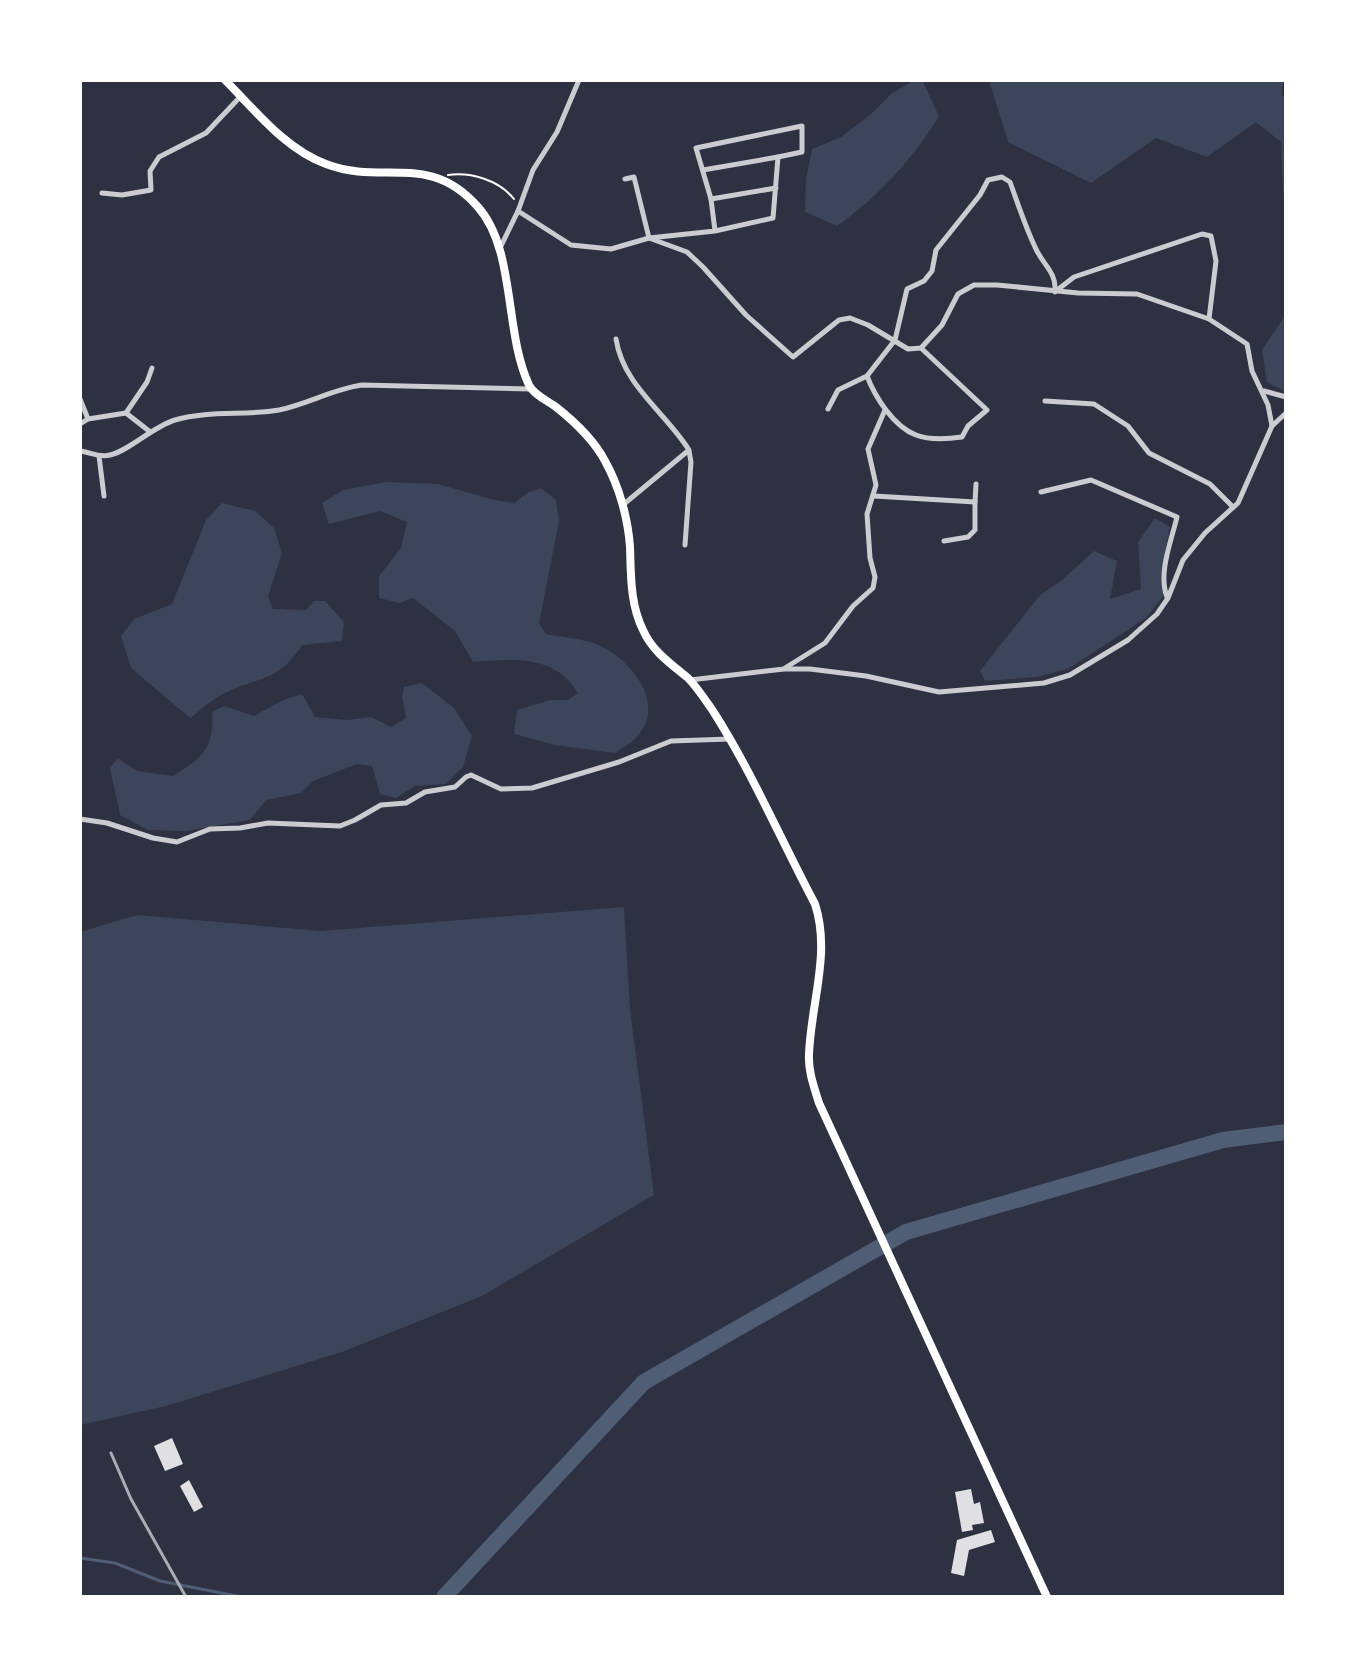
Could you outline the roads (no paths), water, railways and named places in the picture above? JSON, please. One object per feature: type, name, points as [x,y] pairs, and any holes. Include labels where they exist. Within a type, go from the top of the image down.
[{"type":"main road","points":[[225,80],[301,152],[328,165],[367,172],[411,172],[437,176],[477,205],[494,229],[516,342],[531,389],[586,434],[605,461],[623,505],[629,536],[630,581],[643,631],[669,665],[690,680],[730,739],[815,904],[822,925],[820,968],[808,1056],[819,1103],[1047,1597]]},
{"type":"street","points":[[499,249],[518,211],[533,170],[557,132],[579,80]]},
{"type":"street","points":[[102,193],[122,195],[151,190],[150,171],[159,157],[206,133],[241,96]]},
{"type":"street","points":[[703,170],[802,152],[802,126],[696,148],[711,199],[715,231]]},
{"type":"street","points":[[518,211],[571,245],[611,249],[649,238],[715,231],[773,218],[778,157]]},
{"type":"street","points":[[625,179],[634,177],[649,238]]},
{"type":"street","points":[[828,409],[838,390],[867,376],[895,340],[907,289],[924,281],[932,271],[936,250],[980,195],[988,180],[1002,177],[1010,182],[1037,252],[1056,282],[1055,292]]},
{"type":"street","points":[[711,199],[776,188]]},
{"type":"street","points":[[1055,292],[1074,277],[1202,234],[1211,236],[1216,261],[1209,319]]},
{"type":"street","points":[[649,238],[687,252],[746,315],[793,357],[839,320],[850,318],[908,349],[921,348],[942,325],[958,294],[974,285],[1055,292],[1137,294],[1209,319],[1247,344],[1252,371],[1263,391],[1272,426]]},
{"type":"street","points":[[616,339],[621,360],[629,375],[676,429],[689,450],[691,462],[685,545]]},
{"type":"street","points":[[867,376],[885,410],[916,435],[941,439],[962,437],[968,426],[987,410],[921,348]]},
{"type":"street","points":[[80,424],[88,419],[126,413],[143,389],[152,368]]},
{"type":"street","points":[[80,451],[99,456],[111,455],[149,431],[172,421],[209,413],[245,414],[285,409],[342,388],[362,385],[531,389]]},
{"type":"street","points":[[1263,391],[1286,397]]},
{"type":"street","points":[[80,399],[88,419]]},
{"type":"street","points":[[1045,401],[1094,404],[1128,426],[1149,453],[1210,484],[1233,507]]},
{"type":"street","points":[[784,669],[825,643],[853,606],[873,588],[875,577],[870,558],[867,514],[876,485],[868,449],[885,410]]},
{"type":"street","points":[[126,413],[149,431]]},
{"type":"street","points":[[690,680],[810,669],[866,676],[939,692],[1044,683],[1070,675],[1128,640],[1152,620],[1168,598],[1183,560],[1205,533],[1238,503],[1272,426],[1286,413]]},
{"type":"street","points":[[623,505],[689,450]]},
{"type":"street","points":[[99,456],[104,496]]},
{"type":"street","points":[[1041,492],[1091,480],[1177,517],[1165,568],[1164,587],[1168,598]]},
{"type":"street","points":[[944,541],[968,537],[975,530],[976,484]]},
{"type":"street","points":[[874,496],[975,502]]},
{"type":"street","points":[[80,819],[177,842],[210,829],[268,823],[340,826],[381,805],[406,803],[425,792],[455,787],[471,775],[501,789],[532,788],[619,762],[671,741],[730,739]]},
{"type":"waterway","points":[[444,1597],[644,1382],[906,1232],[1223,1140],[1286,1132]]},
{"type":"waterway","points":[[80,1558],[115,1563],[160,1581],[242,1597]]},
{"type":"railway","points":[[111,1453],[131,1499],[186,1597]]}]
